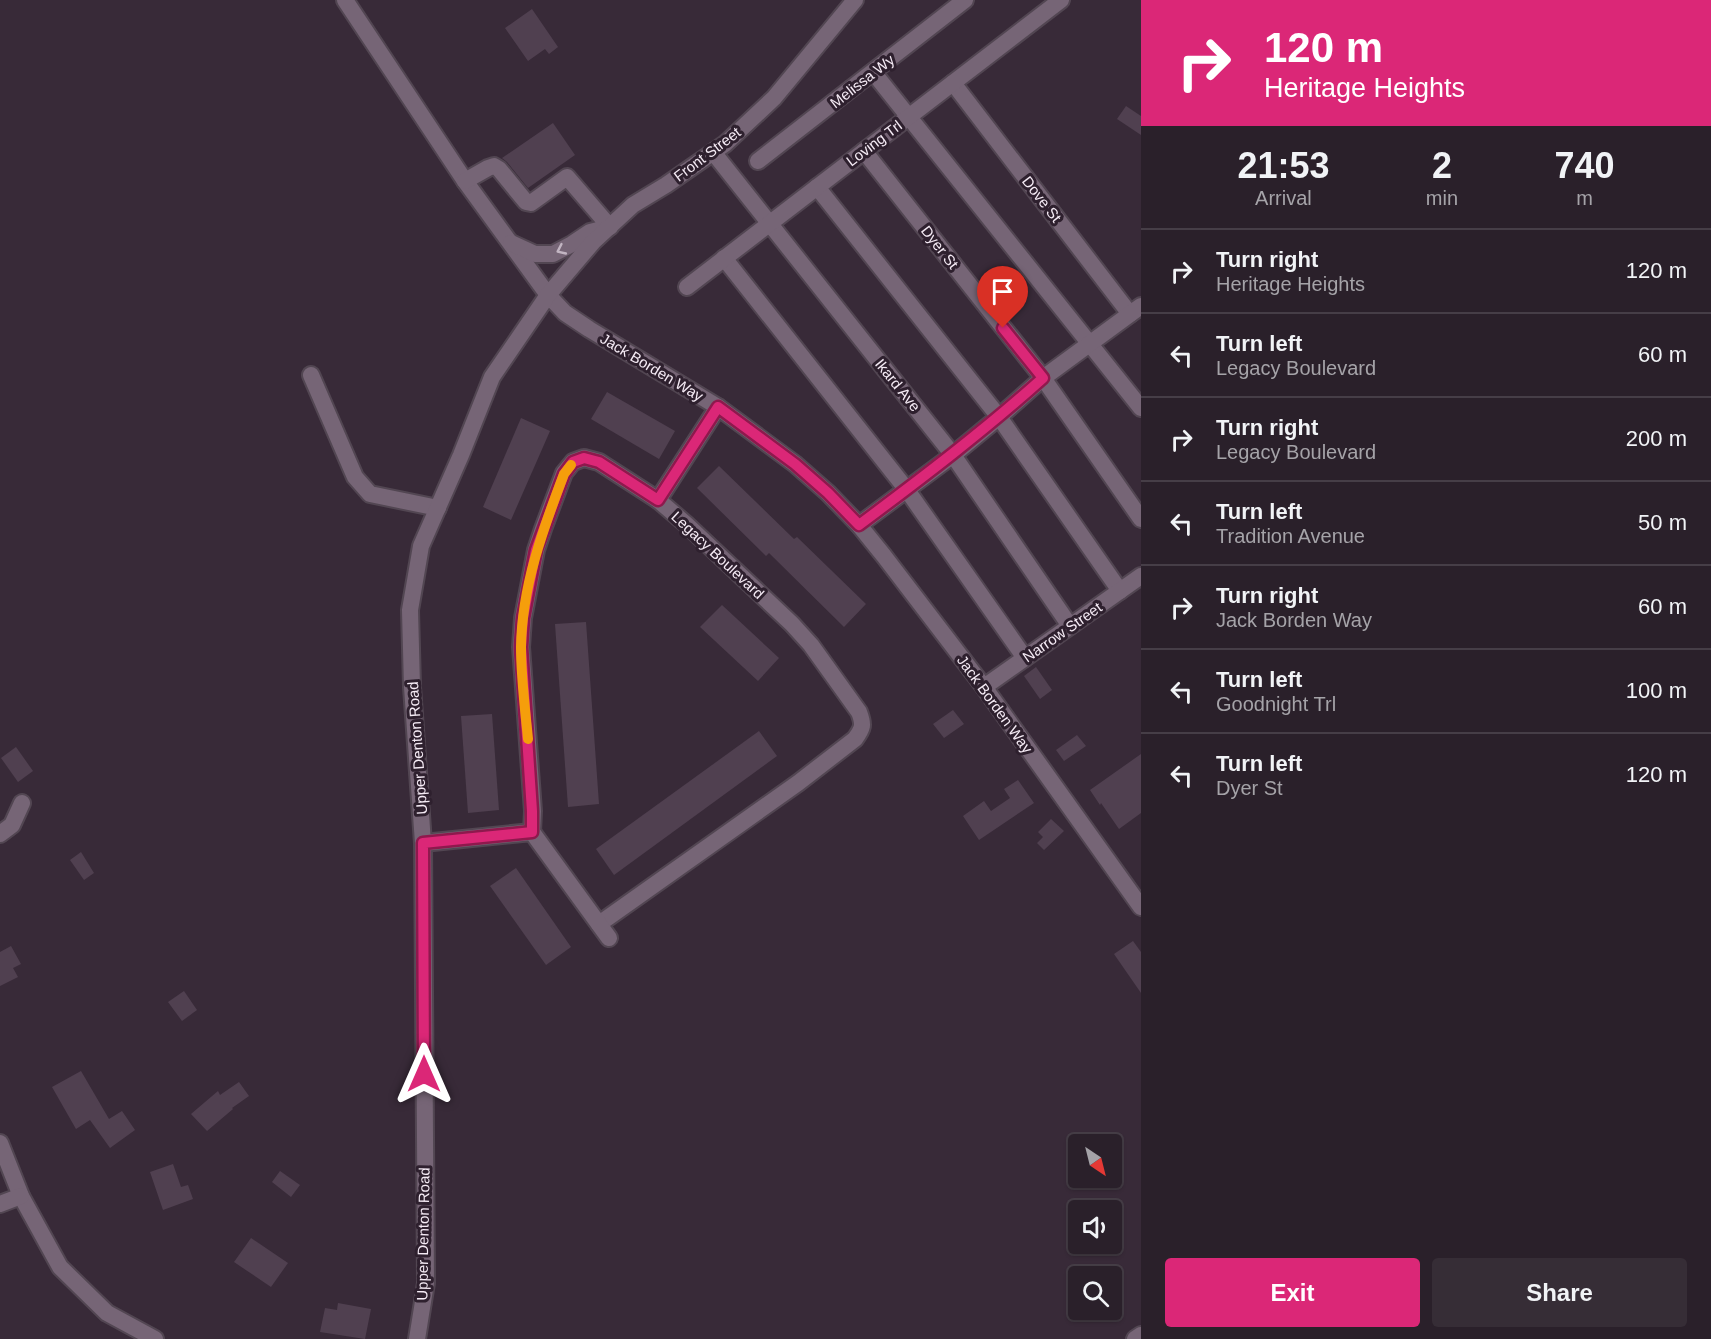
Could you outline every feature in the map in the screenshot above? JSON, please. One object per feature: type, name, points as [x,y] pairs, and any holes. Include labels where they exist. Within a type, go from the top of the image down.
[{"type":"street","name":"Jack Borden Way","points":[[345,0],[465,182],[548,295],[565,313],[589,329],[718,407],[795,464],[828,493],[859,525],[884,556],[984,687],[1141,907]]},
{"type":"street","name":"Front Street","points":[[461,455],[492,377],[548,295],[593,242],[633,205],[725,144],[774,98],[855,0]]},
{"type":"street","name":"Melissa Wy","points":[[758,161],[965,0]]},
{"type":"street","name":"Loving Trl","points":[[687,287],[1061,0]]},
{"type":"street","points":[[873,72],[1141,408]]},
{"type":"street","name":"Dove St","points":[[953,83],[1136,310]]},
{"type":"street","name":"Dyer St","points":[[864,151],[1043,378],[1141,519]]},
{"type":"street","name":"Ikard Ave","points":[[713,152],[953,454],[1070,626]]},
{"type":"street","points":[[465,182],[494,166],[526,202],[531,203],[567,177],[610,227],[590,232],[553,254],[536,254],[510,243]]},
{"type":"street","points":[[816,188],[999,417],[1120,591]]},
{"type":"street","points":[[724,258],[907,490],[1025,658]]},
{"type":"street","points":[[859,525],[953,454],[1043,378],[1136,310]]},
{"type":"street","points":[[311,375],[355,477],[363,488],[370,494],[438,508]]},
{"type":"street","points":[[658,500],[718,407]]},
{"type":"street","name":"Upper Denton Road","points":[[417,1339],[426,1283],[423,843],[412,687],[410,610],[421,546],[461,455]]},
{"type":"street","name":"Legacy Boulevard","points":[[532,832],[521,647],[523,618],[536,550],[547,518],[564,474],[573,462],[584,458],[599,462],[658,500],[792,624],[811,645],[859,712],[863,723],[855,739],[798,783],[599,924]]},
{"type":"street","name":"Narrow Street","points":[[984,687],[1141,576]]},
{"type":"street","points":[[0,834],[12,825],[22,804]]},
{"type":"street","points":[[423,843],[532,832],[609,938]]},
{"type":"street","points":[[0,1143],[21,1196],[60,1267],[107,1313],[155,1339]]},
{"type":"street","points":[[0,1204],[21,1196]]},
{"type":"street","points":[[1135,1339],[1141,1335]]},
{"type":"building","points":[[532,9],[558,47],[549,54],[545,49],[528,61],[505,28]]},
{"type":"building","points":[[1126,106],[1141,116],[1141,135],[1117,119]]},
{"type":"building","points":[[553,123],[575,155],[528,188],[502,158]]},
{"type":"building","points":[[607,392],[675,431],[659,459],[591,419]]},
{"type":"building","points":[[521,418],[550,431],[511,520],[483,507]]},
{"type":"building","points":[[719,466],[794,539],[797,537],[866,604],[844,627],[769,553],[766,556],[697,488]]},
{"type":"building","points":[[722,605],[779,658],[758,681],[700,627]]},
{"type":"building","points":[[586,622],[599,804],[568,807],[555,624]]},
{"type":"building","points":[[1036,667],[1052,690],[1040,699],[1024,676]]},
{"type":"building","points":[[953,710],[964,724],[944,738],[933,724]]},
{"type":"building","points":[[492,714],[499,810],[468,813],[461,716]]},
{"type":"building","points":[[759,731],[777,756],[614,875],[596,849]]},
{"type":"building","points":[[1077,735],[1086,746],[1064,761],[1056,750]]},
{"type":"building","points":[[16,747],[33,771],[18,782],[1,758]]},
{"type":"building","points":[[1141,754],[1141,813],[1119,829],[1090,790]]},
{"type":"building","points":[[1018,780],[1034,803],[979,840],[963,816],[984,801],[991,811],[1010,798],[1004,789]]},
{"type":"building","points":[[1051,819],[1064,831],[1044,850],[1037,843],[1043,837],[1038,832]]},
{"type":"building","points":[[81,852],[94,873],[84,880],[70,860]]},
{"type":"building","points":[[516,868],[571,947],[546,965],[490,886]]},
{"type":"building","points":[[1133,941],[1141,952],[1141,993],[1114,954]]},
{"type":"building","points":[[11,946],[21,964],[13,968],[18,977],[0,986],[0,952]]},
{"type":"building","points":[[184,991],[197,1010],[182,1021],[168,1002]]},
{"type":"building","points":[[81,1071],[109,1119],[122,1111],[135,1130],[110,1148],[90,1120],[76,1129],[52,1087]]},
{"type":"building","points":[[239,1082],[249,1096],[207,1131],[191,1114],[218,1091],[220,1095]]},
{"type":"building","points":[[173,1164],[181,1187],[188,1185],[193,1199],[163,1210],[150,1172]]},
{"type":"building","points":[[280,1171],[300,1185],[291,1197],[272,1182]]},
{"type":"building","points":[[251,1238],[288,1263],[271,1287],[234,1262]]},
{"type":"building","points":[[338,1303],[371,1309],[365,1339],[320,1332],[325,1308],[337,1310]]},
{"type":"slow traffic","points":[[528,739],[521,647],[523,618],[536,550],[564,474],[571,465]]},
{"type":"route","points":[[424,1074],[423,843],[532,832],[521,647],[523,618],[536,550],[564,474],[573,462],[584,458],[599,462],[658,500],[718,407],[795,464],[859,525],[953,454],[1043,378],[1003,328]]}]
